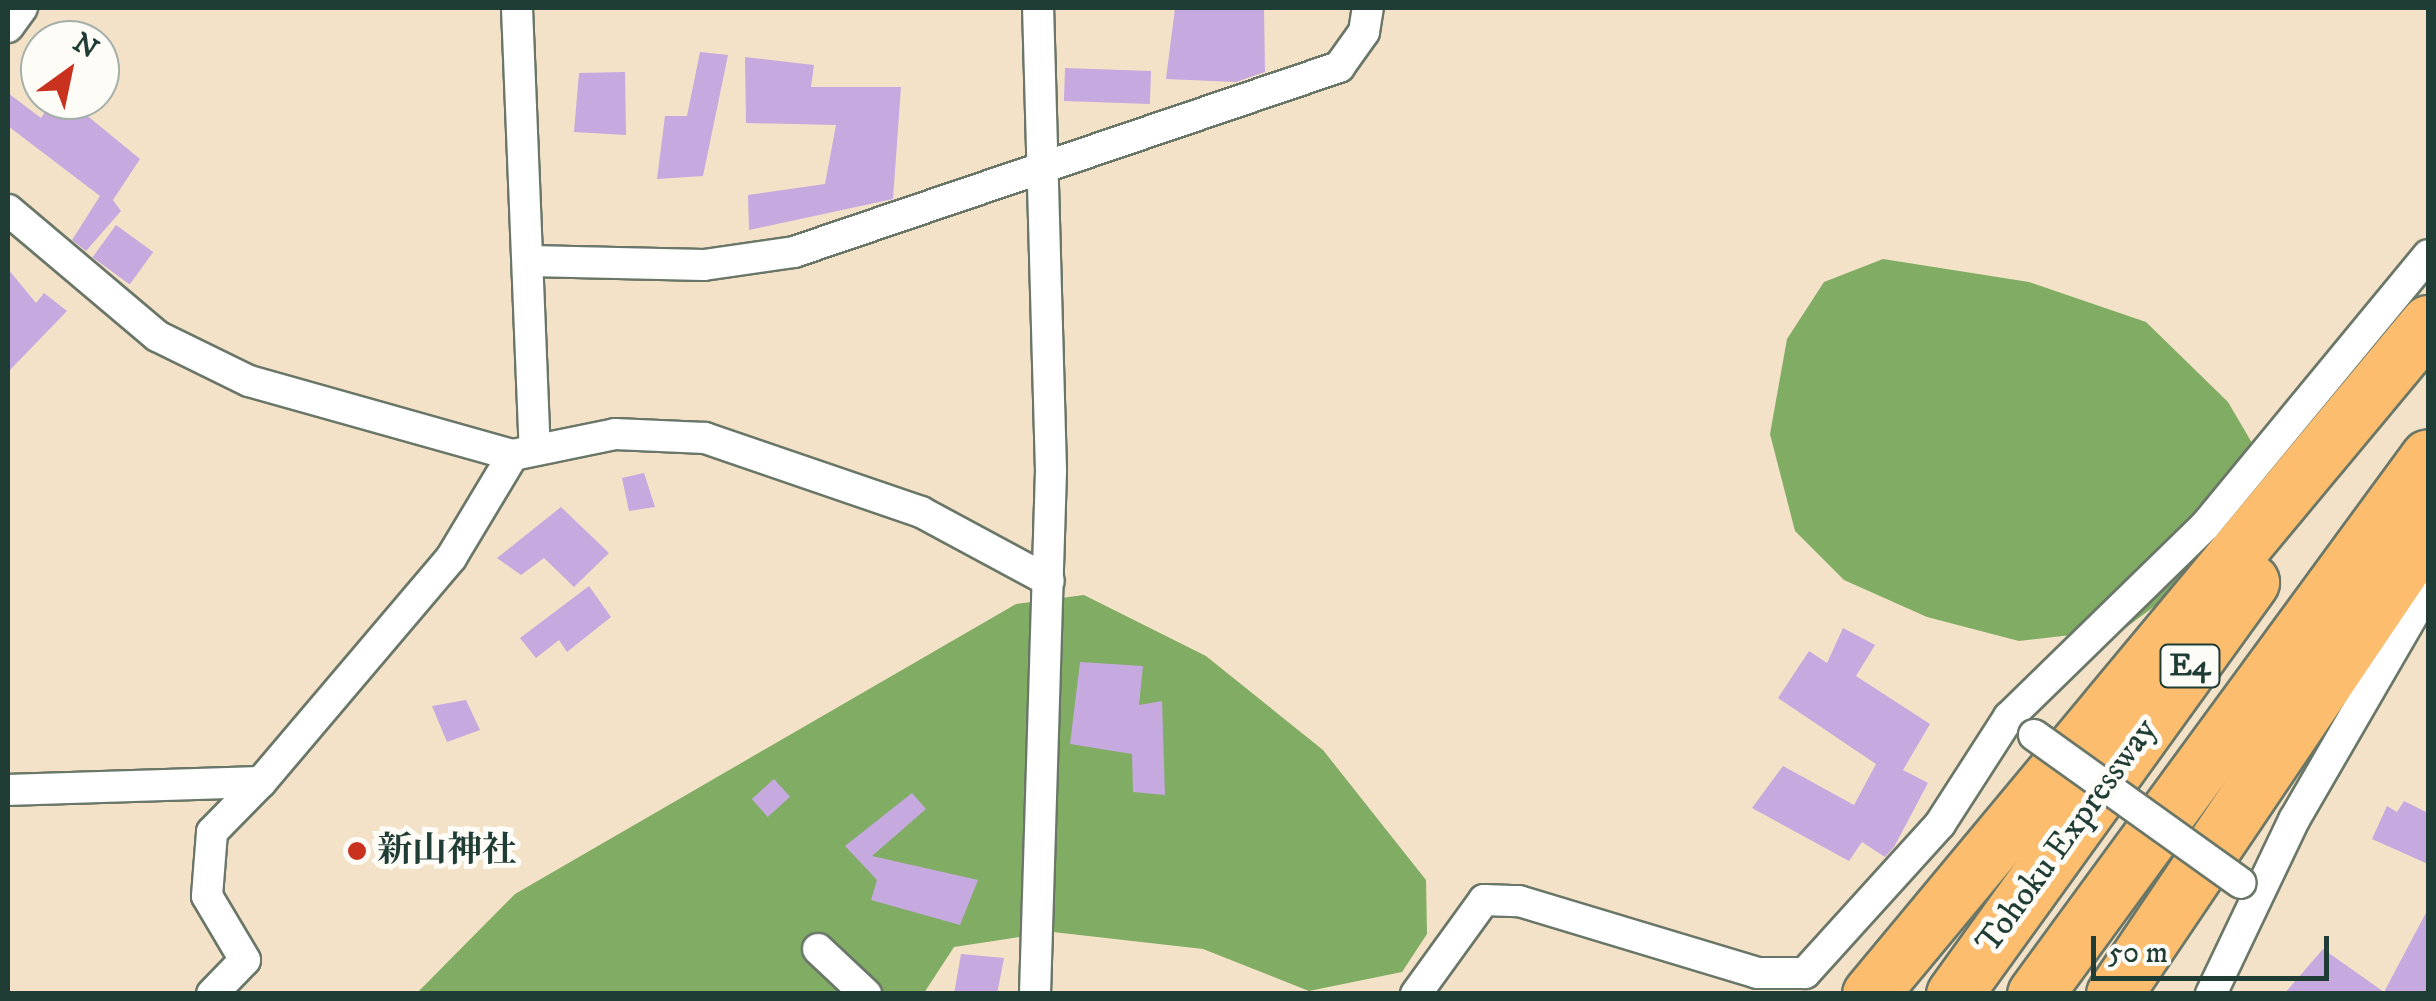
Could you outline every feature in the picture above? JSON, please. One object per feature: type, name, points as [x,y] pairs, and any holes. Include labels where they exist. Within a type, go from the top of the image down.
[{"type":"highway","points":[[1870,994],[2428,323]]},
{"type":"highway","name":"Tohoku Expressway","points":[[1954,994],[2428,340]]},
{"type":"highway","name":"Tohoku Expressway","points":[[2036,994],[2428,457]]},
{"type":"highway","points":[[2114,994],[2428,529]]},
{"type":"street","points":[[8,27],[22,8]]},
{"type":"street","points":[[212,994],[245,960],[207,896],[212,832],[261,782],[451,558],[524,452],[530,261],[517,8]]},
{"type":"street","points":[[1035,994],[1049,581],[1048,166],[1038,8]]},
{"type":"street","points":[[530,261],[704,265],[794,252],[1339,67],[1364,32],[1368,8]]},
{"type":"street","points":[[8,210],[157,336],[218,366],[524,452],[615,434],[705,438],[921,512],[1049,581]]},
{"type":"street","points":[[1416,994],[1484,900],[1519,902],[1757,973],[1804,973],[1940,824],[2008,717],[2205,526],[2428,255]]},
{"type":"street","points":[[2216,990],[2250,889],[2428,589]]},
{"type":"street","points":[[2008,717],[2250,889]]},
{"type":"street","points":[[8,790],[261,782]]},
{"type":"street","points":[[818,949],[866,994]]},
{"type":"green space","points":[[1883,259],[2029,282],[2146,322],[2228,402],[2262,460],[2195,576],[2124,629],[2019,641],[1927,617],[1844,580],[1795,531],[1770,434],[1787,339],[1824,282]]},
{"type":"green space","points":[[1084,595],[1206,656],[1323,750],[1426,880],[1427,934],[1402,972],[1309,991],[1203,949],[1053,932],[954,947],[924,993],[416,994],[515,894],[1016,604]]},
{"type":"building","points":[[1175,8],[1264,8],[1265,72],[1236,82],[1166,79]]},
{"type":"building","points":[[700,52],[728,55],[703,176],[657,179],[665,116],[687,116]]},
{"type":"building","points":[[745,57],[814,65],[811,87],[901,87],[893,199],[749,230],[748,195],[825,184],[836,125],[746,123]]},
{"type":"building","points":[[1065,68],[1151,71],[1150,104],[1064,101]]},
{"type":"building","points":[[625,72],[626,135],[574,132],[579,73]]},
{"type":"building","points":[[8,93],[20,102],[20,120],[92,120],[140,159],[113,200],[121,211],[86,251],[72,240],[100,196],[8,126]]},
{"type":"building","points":[[116,225],[153,252],[130,284],[92,257]]},
{"type":"building","points":[[8,269],[36,303],[44,293],[67,311],[8,372]]},
{"type":"building","points":[[644,473],[655,507],[629,511],[622,478]]},
{"type":"building","points":[[561,507],[609,553],[574,587],[544,558],[521,575],[497,558]]},
{"type":"building","points":[[589,586],[611,617],[567,652],[559,640],[536,658],[520,638]]},
{"type":"building","points":[[1843,628],[1875,645],[1856,676],[1930,724],[1903,770],[1928,783],[1894,847],[1885,857],[1862,842],[1849,861],[1752,808],[1783,766],[1854,805],[1876,764],[1778,698],[1809,651],[1827,663]]},
{"type":"building","points":[[1080,662],[1143,666],[1139,705],[1162,701],[1165,795],[1133,792],[1132,754],[1070,744]]},
{"type":"building","points":[[466,700],[480,730],[447,742],[432,706]]},
{"type":"building","points":[[774,779],[790,797],[768,817],[752,799]]},
{"type":"building","points":[[912,793],[926,809],[872,856],[978,880],[960,925],[871,900],[877,880],[845,846]]},
{"type":"building","points":[[2404,801],[2428,813],[2428,864],[2372,839],[2387,806],[2397,812]]},
{"type":"building","points":[[2428,909],[2428,994],[2284,994],[2323,949],[2384,992]]},
{"type":"building","points":[[961,954],[1004,958],[997,994],[954,994]]},
{"type":"place","name":"新山神社","points":[[357,851]]}]
